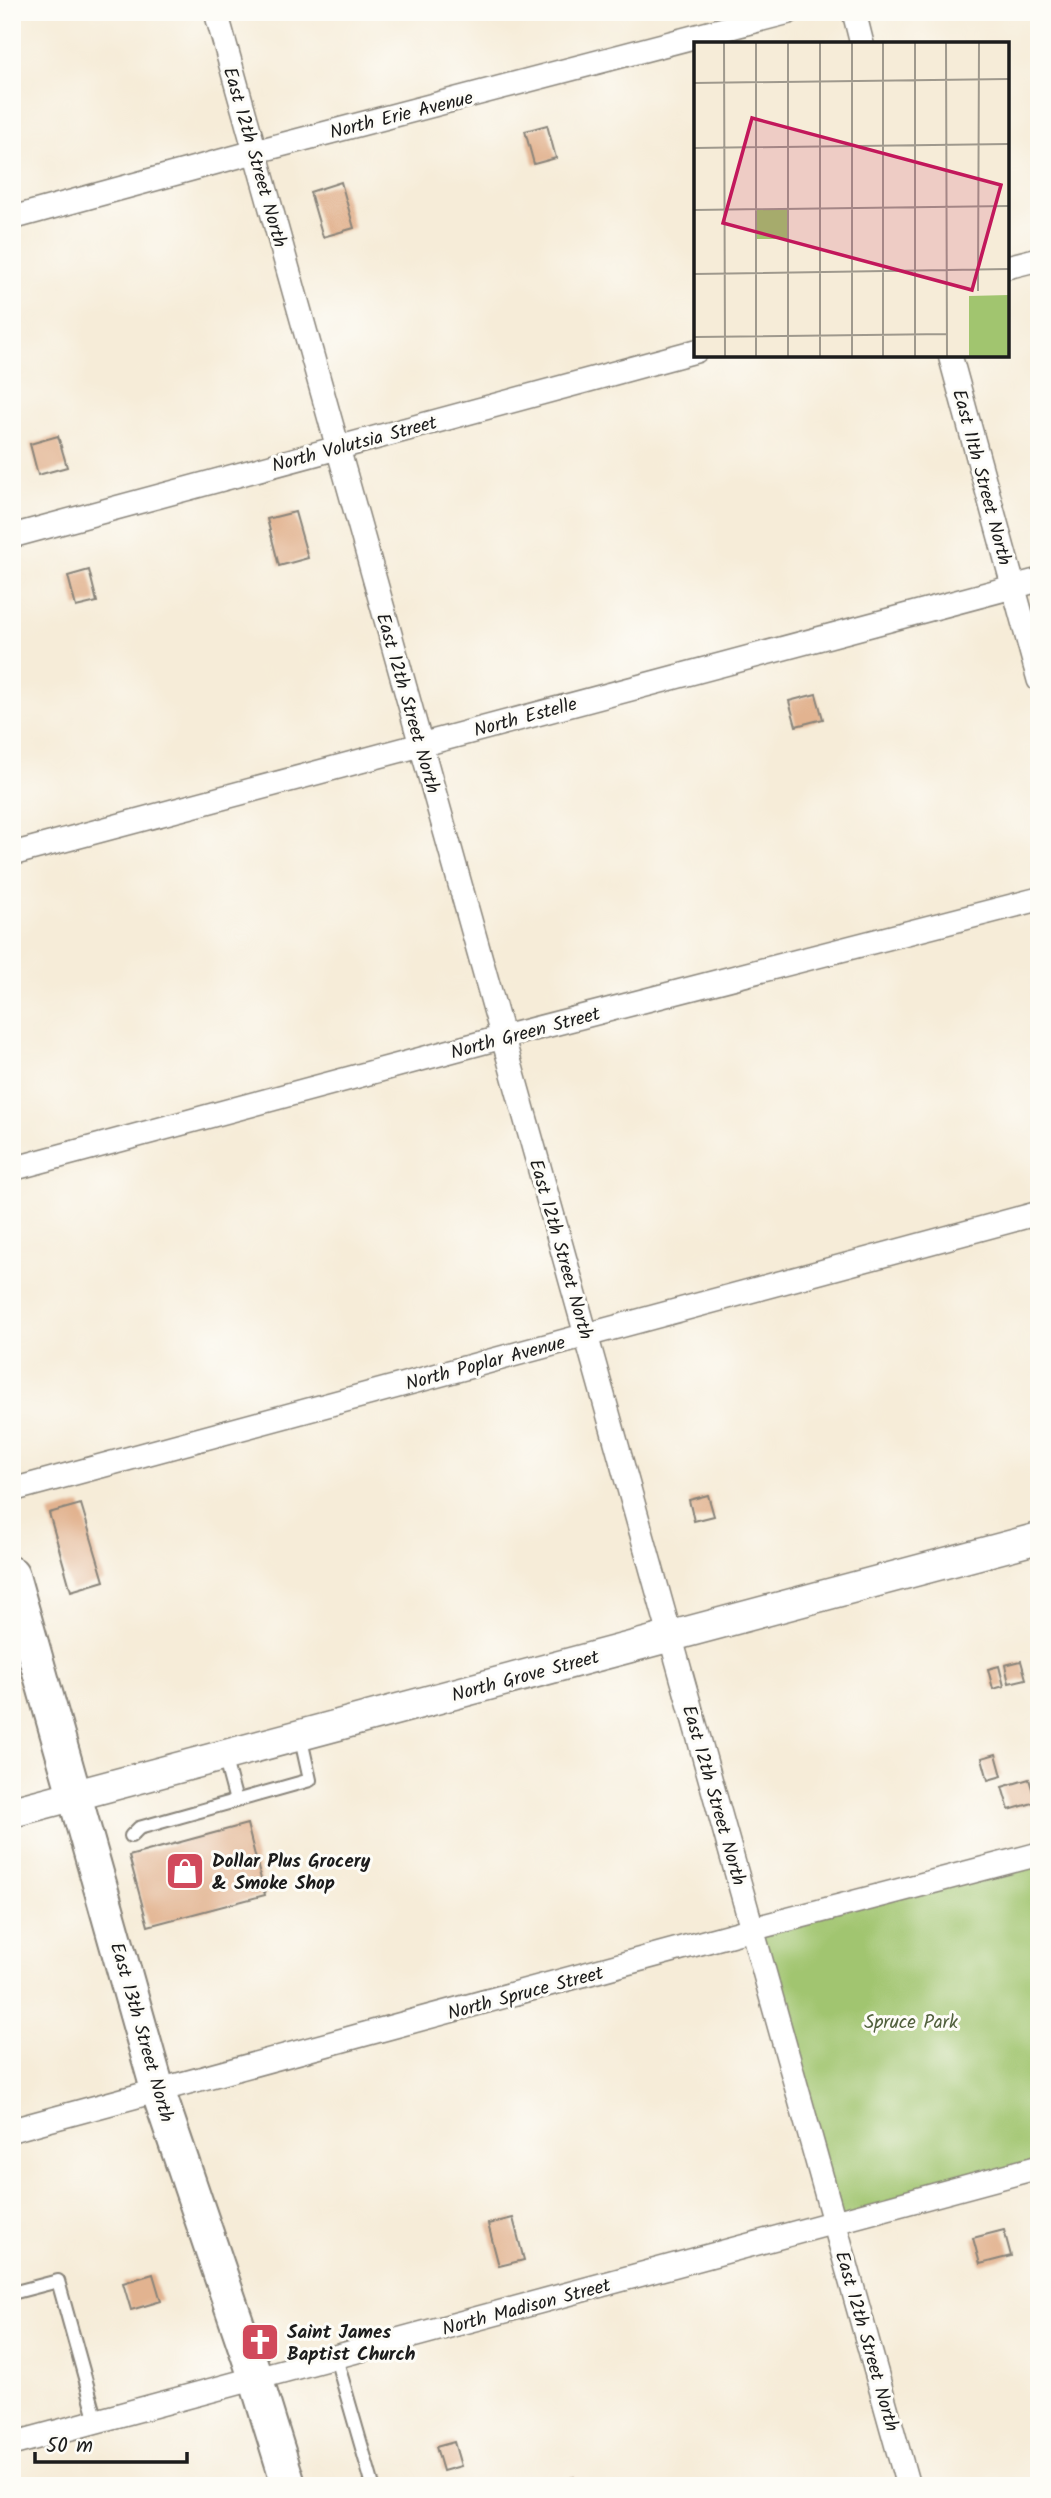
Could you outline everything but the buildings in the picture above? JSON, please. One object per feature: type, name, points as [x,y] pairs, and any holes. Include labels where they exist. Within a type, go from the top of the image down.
[{"type":"main road","name":"East 13th Street North","points":[[15,1592],[158,2091],[256,2379],[289,2486]]},
{"type":"street","name":"East 12th Street North","points":[[216,12],[908,2486]]},
{"type":"street","name":"North Erie Avenue","points":[[12,218],[789,12]]},
{"type":"street","points":[[853,12],[861,42]]},
{"type":"street","points":[[1009,266],[1039,258]]},
{"type":"street","name":"North Volutsia Street","points":[[12,536],[694,352]]},
{"type":"street","name":"East 11th Street North","points":[[951,357],[1039,680]]},
{"type":"street","name":"North Estelle","points":[[12,854],[1039,580]]},
{"type":"street","name":"North Green Street","points":[[12,1169],[503,1037],[1039,899]]},
{"type":"street","name":"North Poplar Avenue","points":[[12,1490],[1039,1213]]},
{"type":"street","name":"North Grove Street","points":[[12,1812],[1039,1538]]},
{"type":"street","name":"North Spruce Street","points":[[12,2130],[1039,1854]]},
{"type":"street","name":"North Madison Street","points":[[12,2444],[1039,2167]]},
{"type":"lane","points":[[131,1836],[139,1828],[310,1780],[299,1735]]},
{"type":"lane","points":[[224,1755],[236,1801]]},
{"type":"lane","points":[[12,2293],[58,2281],[97,2421]]},
{"type":"lane","points":[[335,2358],[373,2486]]},
{"type":"green space","name":"Spruce Park","points":[[1034,1855],[1039,1872],[1039,2167],[834,2222],[752,1929]]},
{"type":"place","name":"Dollar Plus Grocery & Smoke Shop","points":[[185,1871]]},
{"type":"place","name":"Saint James Baptist Church","points":[[260,2342]]}]
